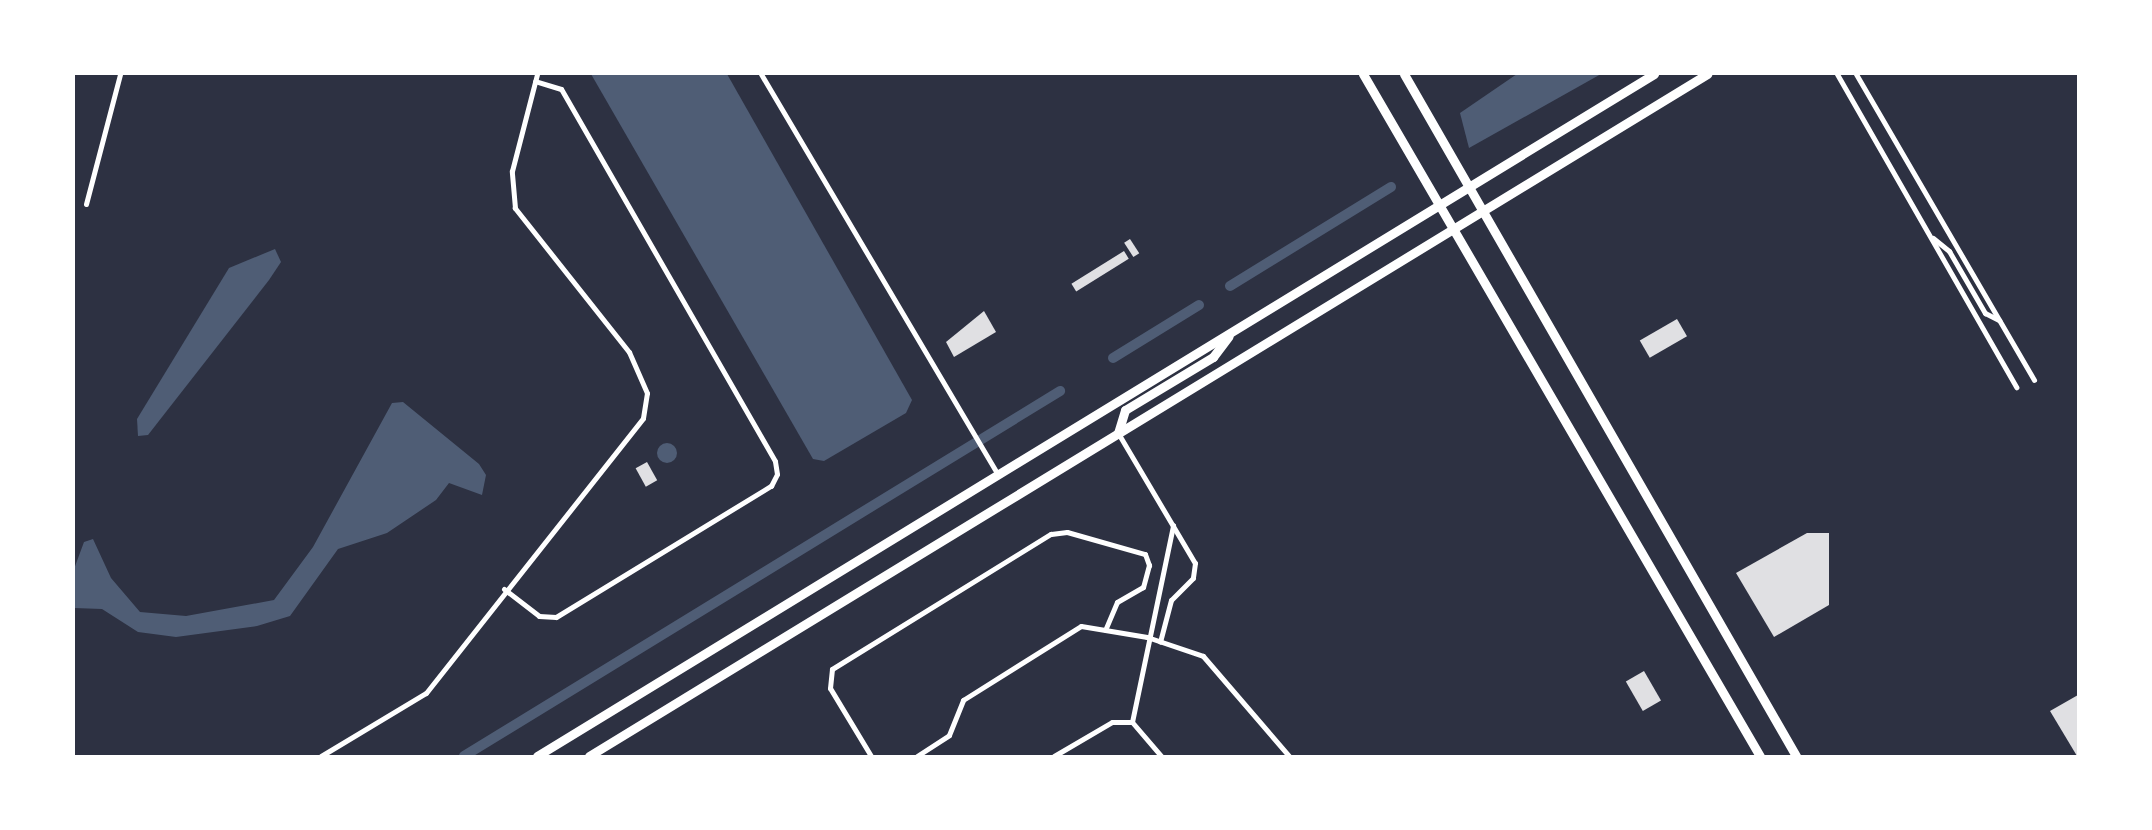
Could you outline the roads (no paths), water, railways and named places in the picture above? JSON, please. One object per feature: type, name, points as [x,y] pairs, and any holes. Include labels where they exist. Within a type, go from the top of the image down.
[{"type":"highway","points":[[1363,74],[1760,757]]},
{"type":"highway","points":[[1404,74],[1796,757]]},
{"type":"highway","points":[[537,757],[1654,74]]},
{"type":"highway","points":[[589,757],[1707,74]]},
{"type":"highway","points":[[1118,433],[1125,410],[1213,357],[1235,330]]},
{"type":"street","points":[[86,204],[120,74]]},
{"type":"street","points":[[321,757],[426,693],[504,589],[635,435],[647,393],[629,352],[514,208],[512,171],[537,74]]},
{"type":"street","points":[[761,74],[967,427],[998,474]]},
{"type":"street","points":[[1837,74],[2016,387]]},
{"type":"street","points":[[1856,74],[2034,380]]},
{"type":"street","points":[[504,589],[538,617],[556,617],[771,486],[777,474],[775,461],[561,89],[535,81]]},
{"type":"street","points":[[1930,236],[1949,251],[1975,296],[1999,320]]},
{"type":"street","points":[[1975,296],[1986,296]]},
{"type":"street","points":[[1118,433],[1173,525],[1191,549],[1195,572],[1171,600],[1160,642]]},
{"type":"street","points":[[1161,757],[1132,722],[1147,637],[1173,525]]},
{"type":"street","points":[[871,757],[829,678],[839,663],[1059,531],[1145,554],[1149,565],[1143,587],[1117,601],[1105,630]]},
{"type":"street","points":[[917,757],[949,735],[962,700],[1081,626],[1147,637],[1203,656],[1289,757]]},
{"type":"street","points":[[1054,757],[1112,722],[1132,722]]},
{"type":"water","points":[[591,74],[727,74],[912,400],[906,413],[824,461],[813,459]]},
{"type":"water","points":[[1517,74],[1601,74],[1469,148],[1460,113]]},
{"type":"water","points":[[275,249],[281,262],[269,280],[148,435],[138,436],[137,419],[229,268]]},
{"type":"water","points":[[403,402],[479,464],[486,475],[482,495],[449,483],[436,500],[387,533],[338,549],[290,616],[257,626],[176,637],[138,632],[102,609],[74,608],[74,569],[84,542],[93,539],[111,578],[140,612],[186,616],[274,600],[313,547],[392,403]]},
{"type":"water","points":[[663,443],[671,443],[677,453],[671,463],[663,463],[657,457],[657,449]]},
{"type":"waterway","points":[[1230,286],[1391,187]]},
{"type":"waterway","points":[[1113,358],[1199,305]]},
{"type":"waterway","points":[[464,756],[1060,391]]}]
